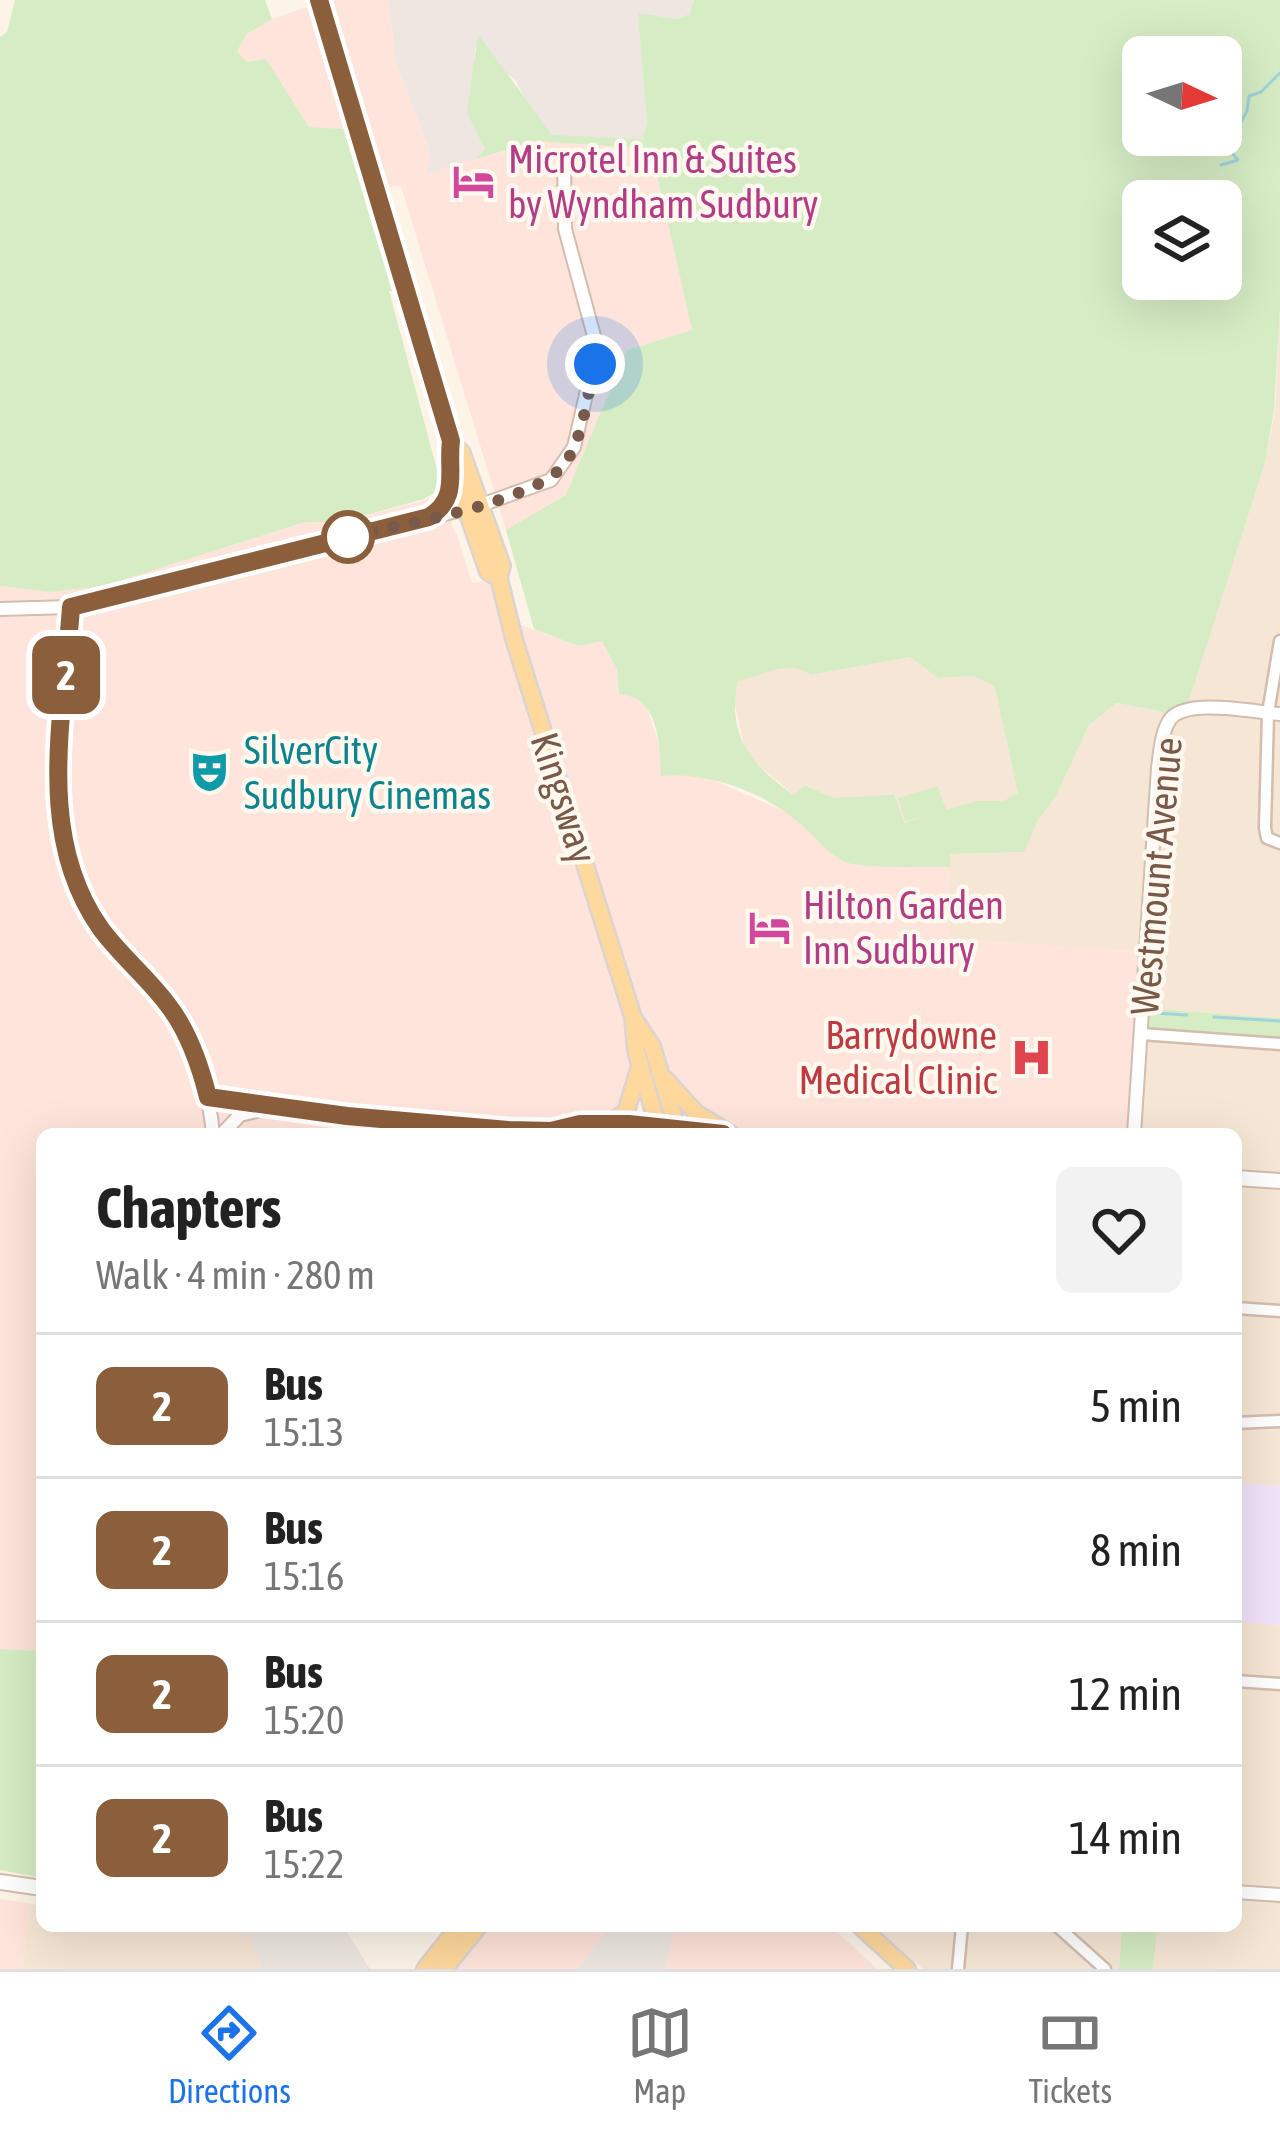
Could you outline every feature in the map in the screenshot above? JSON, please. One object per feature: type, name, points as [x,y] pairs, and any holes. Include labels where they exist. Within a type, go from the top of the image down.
[{"type":"main road","name":"Kingsway","points":[[319,0],[451,441],[452,471],[502,566],[499,578],[514,639],[633,1017],[640,1066],[658,1128]]},
{"type":"main road","name":"Kingsway","points":[[451,441],[463,454],[474,507]]},
{"type":"main road","points":[[429,517],[446,503],[452,471]]},
{"type":"main road","name":"Kingsway","points":[[633,1017],[652,1046],[677,1128]]},
{"type":"main road","points":[[608,1124],[626,1112],[640,1066]]},
{"type":"main road","points":[[660,1072],[691,1109],[718,1128]]},
{"type":"main road","points":[[1242,1178],[1280,1181]]},
{"type":"main road","points":[[0,1882],[36,1887]]},
{"type":"main road","points":[[425,1969],[454,1932]]},
{"type":"main road","points":[[444,1969],[473,1932]]},
{"type":"main road","points":[[866,1932],[904,1968]]},
{"type":"street","points":[[0,608],[71,607],[474,507],[551,480],[574,447],[595,364],[595,330],[565,229],[564,156]]},
{"type":"street","points":[[71,607],[58,789],[67,857],[102,930],[177,1018],[202,1072],[216,1128]]},
{"type":"street","points":[[1280,641],[1265,834],[1280,843]]},
{"type":"street","name":"Westmount Avenue","points":[[1134,1128],[1158,768],[1166,728],[1178,712],[1194,707],[1274,713]]},
{"type":"street","points":[[1141,1034],[1280,1044]]},
{"type":"street","points":[[208,1097],[404,1122],[495,1128]]},
{"type":"street","points":[[225,1128],[240,1115],[278,1107]]},
{"type":"street","points":[[568,1128],[608,1124],[648,1128]]},
{"type":"street","points":[[1242,1308],[1280,1311]]},
{"type":"street","points":[[1242,1423],[1280,1421]]},
{"type":"street","points":[[1242,1681],[1280,1684]]},
{"type":"street","points":[[1242,1892],[1280,1895]]},
{"type":"street","points":[[958,1969],[961,1932]]},
{"type":"street","points":[[1064,1932],[1105,1969]]},
{"type":"shaded area","points":[[319,0],[388,0],[396,63],[431,156],[427,173],[535,141],[651,149],[692,330],[627,350],[566,496],[506,530],[401,186],[376,188],[312,132],[266,59],[245,62],[237,51],[247,34]]},
{"type":"shaded area","points":[[388,0],[694,0],[689,14],[677,19],[639,14],[647,122],[643,139],[552,136],[530,109],[516,81],[475,47],[485,149],[476,159],[426,174],[431,155],[396,63]]},
{"type":"shaded area","points":[[1280,308],[1280,1018],[1141,1008],[1144,952],[950,939],[950,854],[1023,852],[1089,725],[1116,703],[1170,717],[1187,707],[1265,463],[1275,410]]},
{"type":"shaded area","points":[[438,497],[457,535],[472,583],[496,579],[508,620],[578,646],[602,640],[617,669],[619,694],[635,695],[645,702],[660,748],[682,773],[711,779],[788,813],[846,862],[950,867],[951,939],[1145,952],[1134,1128],[722,1128],[683,1101],[634,1019],[639,1066],[619,1115],[543,1128],[36,1128],[36,1651],[0,1649],[0,586],[49,592],[185,560],[305,522],[340,522]]},
{"type":"shaded area","points":[[910,657],[938,678],[973,676],[996,686],[1018,793],[1003,801],[976,801],[904,824],[879,798],[834,798],[806,785],[794,795],[746,755],[734,700],[738,680],[784,667],[796,666],[811,675]]},
{"type":"shaded area","points":[[1140,1034],[1280,1043],[1280,1486],[1242,1483],[1242,1128],[1134,1128]]},
{"type":"shaded area","points":[[1242,1483],[1280,1486],[1280,1625],[1242,1622]]},
{"type":"shaded area","points":[[1242,1622],[1280,1625],[1280,1969],[1153,1969],[1157,1934],[1242,1932]]},
{"type":"shaded area","points":[[0,1899],[31,1904],[22,1969],[0,1969]]},
{"type":"shaded area","points":[[31,1904],[36,1905],[36,1932],[251,1932],[262,1969],[22,1969]]},
{"type":"shaded area","points":[[251,1932],[347,1932],[370,1969],[262,1969]]},
{"type":"shaded area","points":[[486,1932],[606,1932],[578,1969],[455,1969]]},
{"type":"shaded area","points":[[606,1932],[674,1932],[665,1969],[578,1969]]},
{"type":"shaded area","points":[[674,1932],[837,1932],[877,1969],[665,1969]]},
{"type":"shaded area","points":[[882,1932],[1122,1932],[1119,1969],[923,1969]]},
{"type":"green space","points":[[15,0],[265,0],[272,19],[247,34],[237,51],[246,62],[266,59],[309,127],[357,130],[406,292],[389,291],[439,477],[434,493],[340,522],[305,522],[103,586],[49,592],[0,586],[0,37],[7,32]]},
{"type":"green space","points":[[694,0],[1280,0],[1280,308],[1274,410],[1265,463],[1187,707],[1170,717],[1116,703],[1089,725],[1024,852],[950,854],[950,867],[848,863],[784,811],[752,793],[715,780],[661,776],[655,724],[642,703],[619,694],[617,669],[602,641],[578,646],[534,629],[506,530],[566,495],[627,350],[692,330],[651,149],[535,141],[476,159],[485,149],[467,113],[478,34],[552,135],[643,139],[647,122],[638,13],[677,19],[689,14]],"holes":[[[910,657],[938,678],[973,676],[995,686],[1018,793],[1003,801],[976,801],[946,810],[938,786],[898,798],[905,821],[929,815],[904,823],[894,795],[834,798],[805,785],[794,795],[765,772],[745,747],[736,718],[738,681],[784,668],[811,675]]]},
{"type":"green space","points":[[1141,1008],[1280,1018],[1280,1043],[1140,1034]]},
{"type":"green space","points":[[0,1649],[36,1651],[36,1877],[0,1870]]},
{"type":"green space","points":[[1122,1932],[1157,1933],[1153,1969],[1119,1969]]},
{"type":"waterway","points":[[1221,165],[1238,160],[1233,154],[1236,131],[1249,96],[1261,92],[1280,73]]},
{"type":"waterway","points":[[1155,1013],[1187,1015]]},
{"type":"waterway","points":[[1214,1017],[1280,1021]]},
{"type":"bus line","name":"2","points":[[319,0],[451,441],[448,497],[442,509],[429,517],[71,607],[58,789],[61,827],[73,877],[88,907],[177,1018],[208,1097],[482,1128]]},
{"type":"bus line","name":"2","points":[[563,1128],[629,1124],[690,1128]]},
{"type":"place","name":"Microtel Inn & Suites by Wyndham Sudbury","points":[[474,181]]},
{"type":"place","name":"SilverCity Sudbury Cinemas","points":[[210,772]]},
{"type":"place","name":"Hilton Garden Inn Sudbury","points":[[769,927]]},
{"type":"place","name":"Barrydowne Medical Clinic","points":[[1031,1057]]},
{"type":"route","points":[[348,537],[339,538],[481,505],[551,480],[574,447],[595,364]]}]
